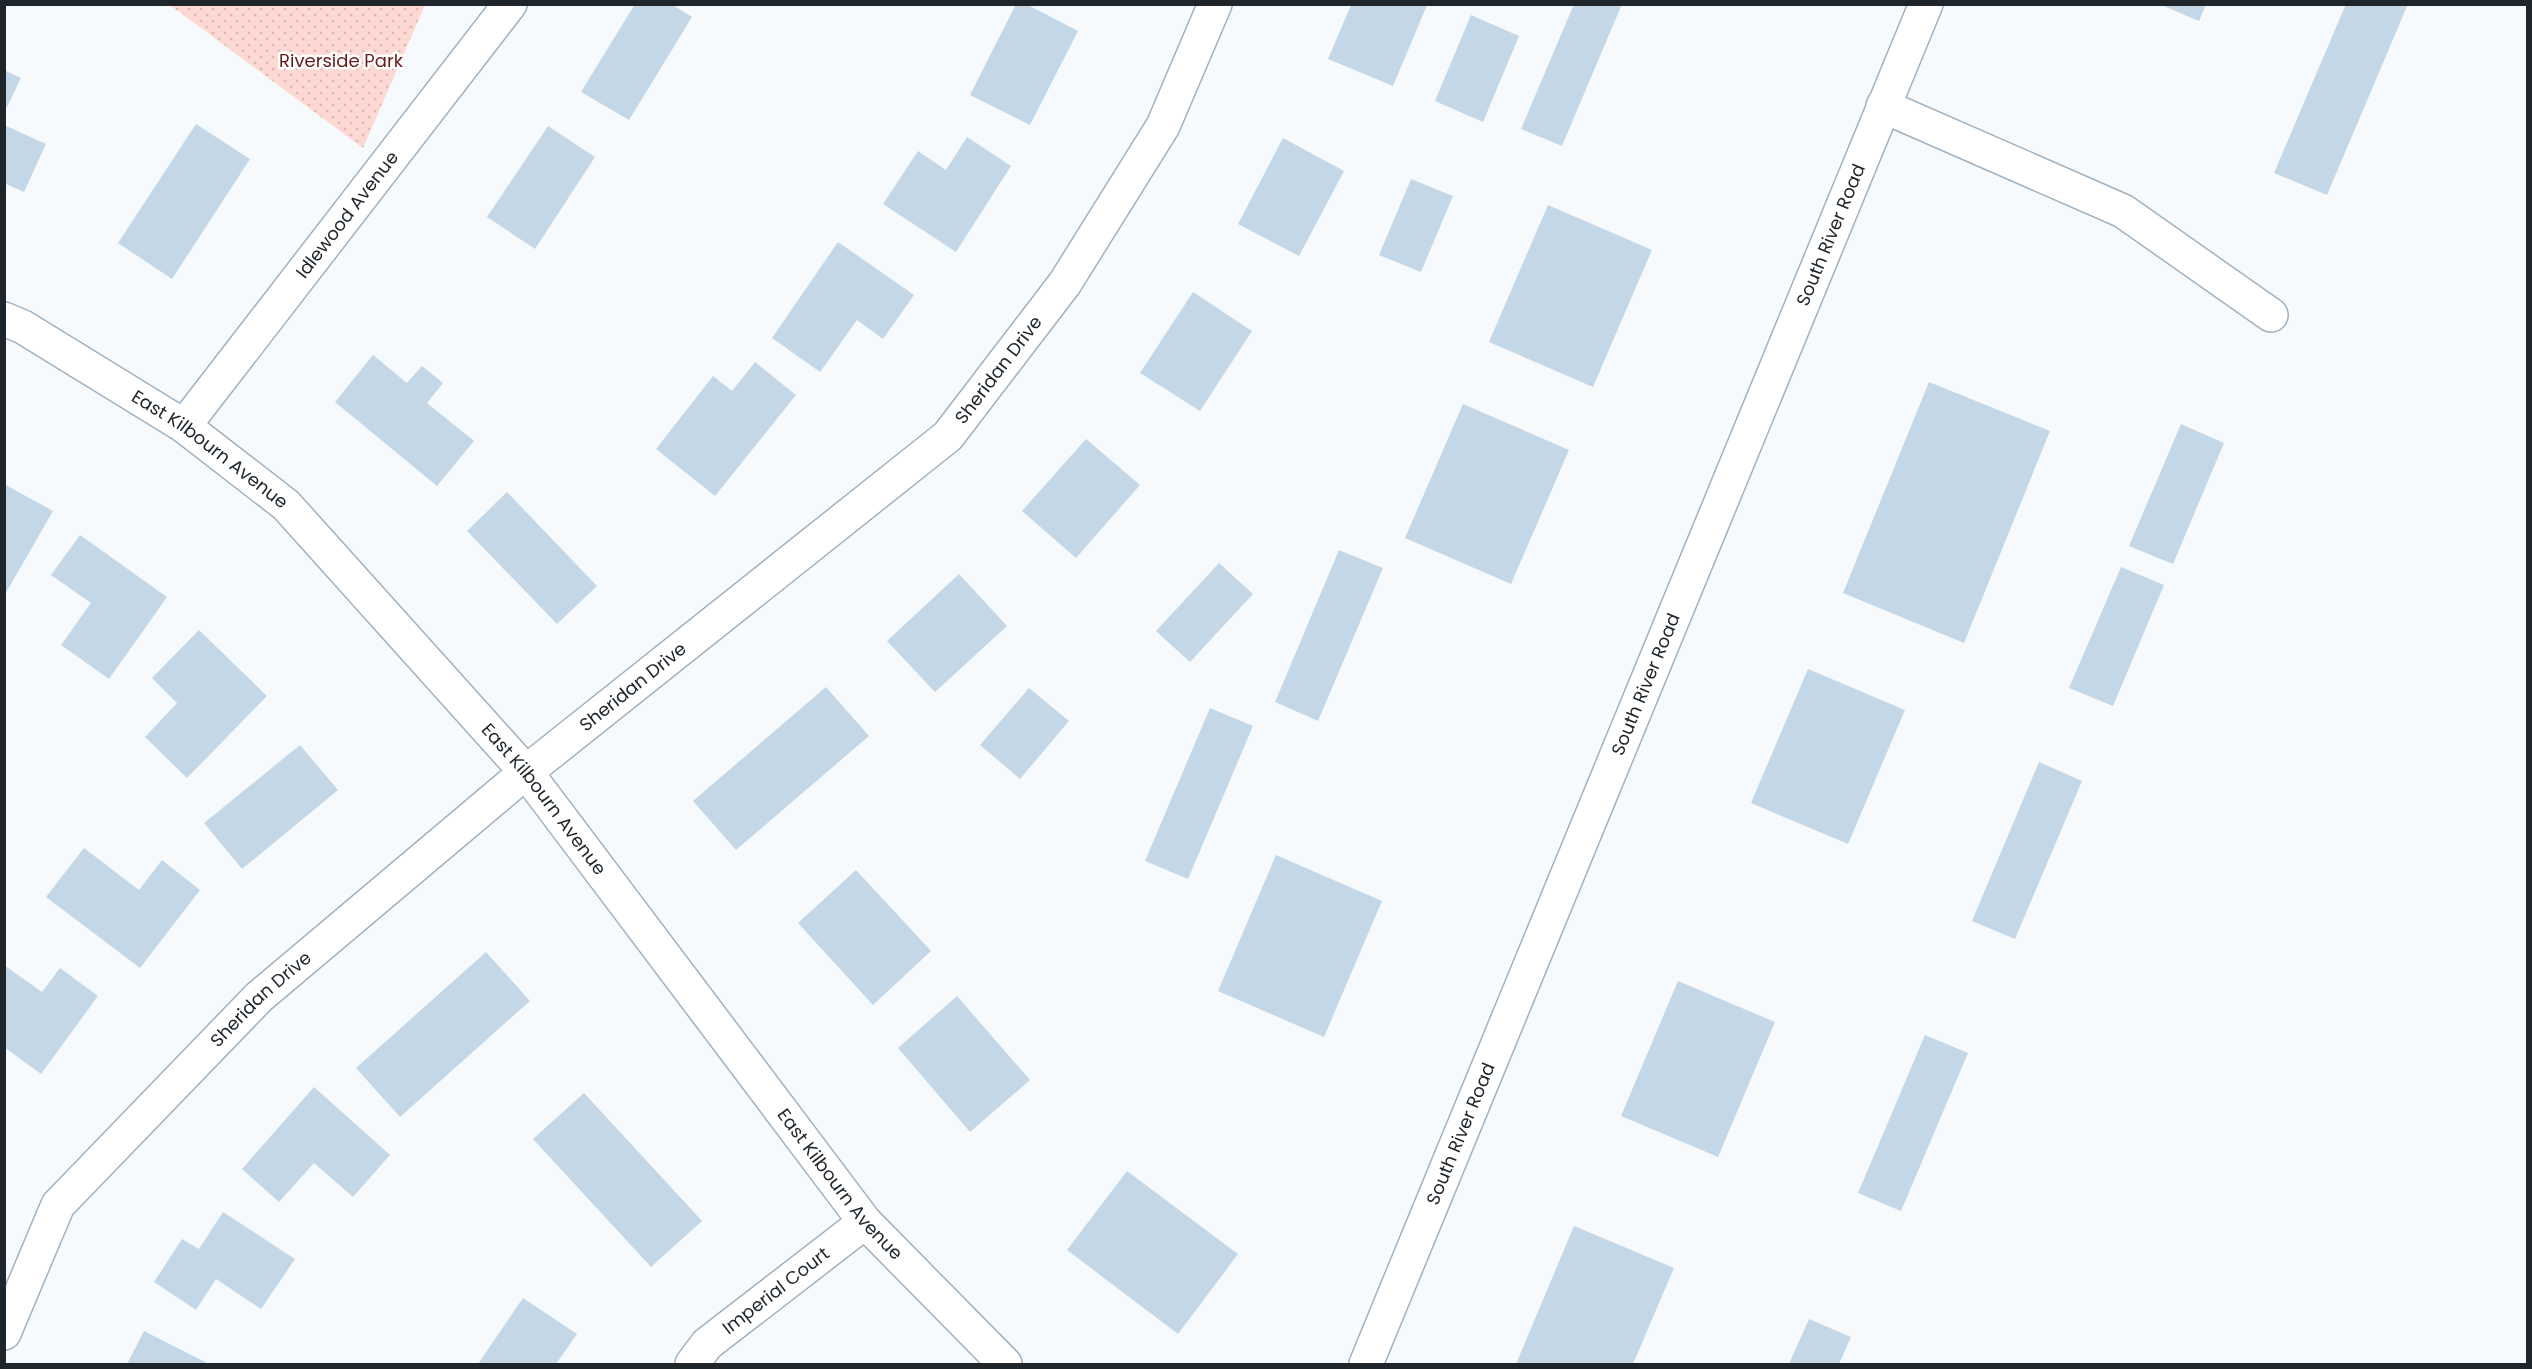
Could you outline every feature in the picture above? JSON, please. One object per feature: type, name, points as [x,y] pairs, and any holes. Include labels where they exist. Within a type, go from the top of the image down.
[{"type":"street","name":"Idlewood Avenue","points":[[184,426],[510,4]]},
{"type":"street","name":"Sheridan Drive","points":[[4,1333],[58,1205],[259,997],[526,772],[948,436],[1065,283],[1156,136],[1215,4]]},
{"type":"street","name":"South River Road","points":[[1366,1365],[1882,106],[1926,4]]},
{"type":"street","points":[[1882,106],[2123,211],[2271,315]]},
{"type":"street","name":"East Kilbourn Avenue","points":[[4,319],[23,327],[184,426],[286,505],[526,772],[864,1222],[1005,1365]]},
{"type":"street","name":"Imperial Court","points":[[692,1365],[707,1344],[864,1222]]},
{"type":"green space","name":"Riverside Park","points":[[170,5],[425,5],[363,148]]},
{"type":"building","points":[[635,4],[671,4],[692,17],[629,120],[581,92]]},
{"type":"building","points":[[1016,4],[1026,4],[1078,31],[1030,125],[970,95]]},
{"type":"building","points":[[1574,4],[1622,4],[1562,146],[1521,129]]},
{"type":"building","points":[[2159,4],[2206,4],[2199,21]]},
{"type":"building","points":[[2346,4],[2408,4],[2327,195],[2274,173]]},
{"type":"building","points":[[1351,5],[1427,5],[1393,86],[1328,59]]},
{"type":"building","points":[[1471,15],[1519,36],[1483,122],[1435,101]]},
{"type":"building","points":[[4,70],[21,78],[4,113]]},
{"type":"building","points":[[196,124],[250,159],[172,279],[118,243]]},
{"type":"building","points":[[4,125],[46,144],[24,192],[4,183]]},
{"type":"building","points":[[548,126],[595,157],[535,249],[487,217]]},
{"type":"building","points":[[967,137],[1011,166],[956,252],[883,204],[918,151],[946,170]]},
{"type":"building","points":[[1283,138],[1344,171],[1299,256],[1238,224]]},
{"type":"building","points":[[1411,179],[1453,196],[1421,272],[1379,255]]},
{"type":"building","points":[[1548,205],[1652,250],[1593,387],[1489,342]]},
{"type":"building","points":[[838,242],[914,295],[883,339],[857,320],[820,372],[772,338]]},
{"type":"building","points":[[1193,292],[1252,331],[1200,411],[1140,373]]},
{"type":"building","points":[[373,355],[407,383],[422,366],[443,383],[427,403],[474,441],[437,486],[335,402]]},
{"type":"building","points":[[755,362],[796,395],[715,496],[656,449],[713,376],[732,391]]},
{"type":"building","points":[[1929,382],[2050,431],[1964,643],[1843,593]]},
{"type":"building","points":[[1463,404],[1569,450],[1511,584],[1405,538]]},
{"type":"building","points":[[2181,424],[2224,443],[2173,564],[2129,546]]},
{"type":"building","points":[[1086,439],[1140,485],[1076,558],[1022,511]]},
{"type":"building","points":[[4,484],[53,511],[4,596]]},
{"type":"building","points":[[507,492],[597,586],[557,624],[467,531]]},
{"type":"building","points":[[80,535],[167,597],[109,679],[61,645],[91,603],[51,575]]},
{"type":"building","points":[[1339,550],[1383,568],[1318,721],[1275,702]]},
{"type":"building","points":[[1219,563],[1253,594],[1190,662],[1156,631]]},
{"type":"building","points":[[2121,567],[2164,585],[2113,706],[2069,688]]},
{"type":"building","points":[[959,574],[1007,626],[935,692],[887,641]]},
{"type":"building","points":[[199,630],[267,696],[187,778],[145,737],[177,703],[152,678]]},
{"type":"building","points":[[1808,669],[1905,710],[1848,844],[1751,803]]},
{"type":"building","points":[[826,687],[869,736],[736,850],[693,801]]},
{"type":"building","points":[[1029,688],[1069,721],[1020,779],[980,745]]},
{"type":"building","points":[[1210,708],[1253,726],[1188,879],[1145,861]]},
{"type":"building","points":[[300,745],[338,790],[242,869],[204,823]]},
{"type":"building","points":[[2039,762],[2082,781],[2015,939],[1972,921]]},
{"type":"building","points":[[84,848],[139,890],[162,860],[200,890],[140,968],[46,897]]},
{"type":"building","points":[[1276,855],[1382,901],[1324,1037],[1218,991]]},
{"type":"building","points":[[856,870],[931,951],[873,1005],[798,923]]},
{"type":"building","points":[[486,952],[530,1001],[400,1117],[356,1068]]},
{"type":"building","points":[[4,965],[42,992],[60,968],[98,996],[41,1074],[4,1047]]},
{"type":"building","points":[[1678,981],[1775,1022],[1718,1157],[1621,1116]]},
{"type":"building","points":[[957,996],[1030,1080],[970,1132],[898,1048]]},
{"type":"building","points":[[1925,1035],[1968,1053],[1901,1211],[1858,1193]]},
{"type":"building","points":[[314,1087],[390,1155],[353,1197],[314,1163],[279,1202],[242,1169]]},
{"type":"building","points":[[584,1093],[702,1221],[651,1267],[533,1139]]},
{"type":"building","points":[[1127,1171],[1238,1254],[1178,1334],[1067,1250]]},
{"type":"building","points":[[223,1212],[295,1259],[261,1309],[216,1279],[196,1310],[154,1282],[182,1239],[199,1249]]},
{"type":"building","points":[[1574,1226],[1674,1268],[1633,1364],[1516,1364]]},
{"type":"building","points":[[523,1298],[577,1334],[556,1364],[478,1364]]},
{"type":"building","points":[[1809,1319],[1851,1337],[1839,1364],[1789,1364]]},
{"type":"building","points":[[144,1331],[209,1364],[127,1364]]}]
